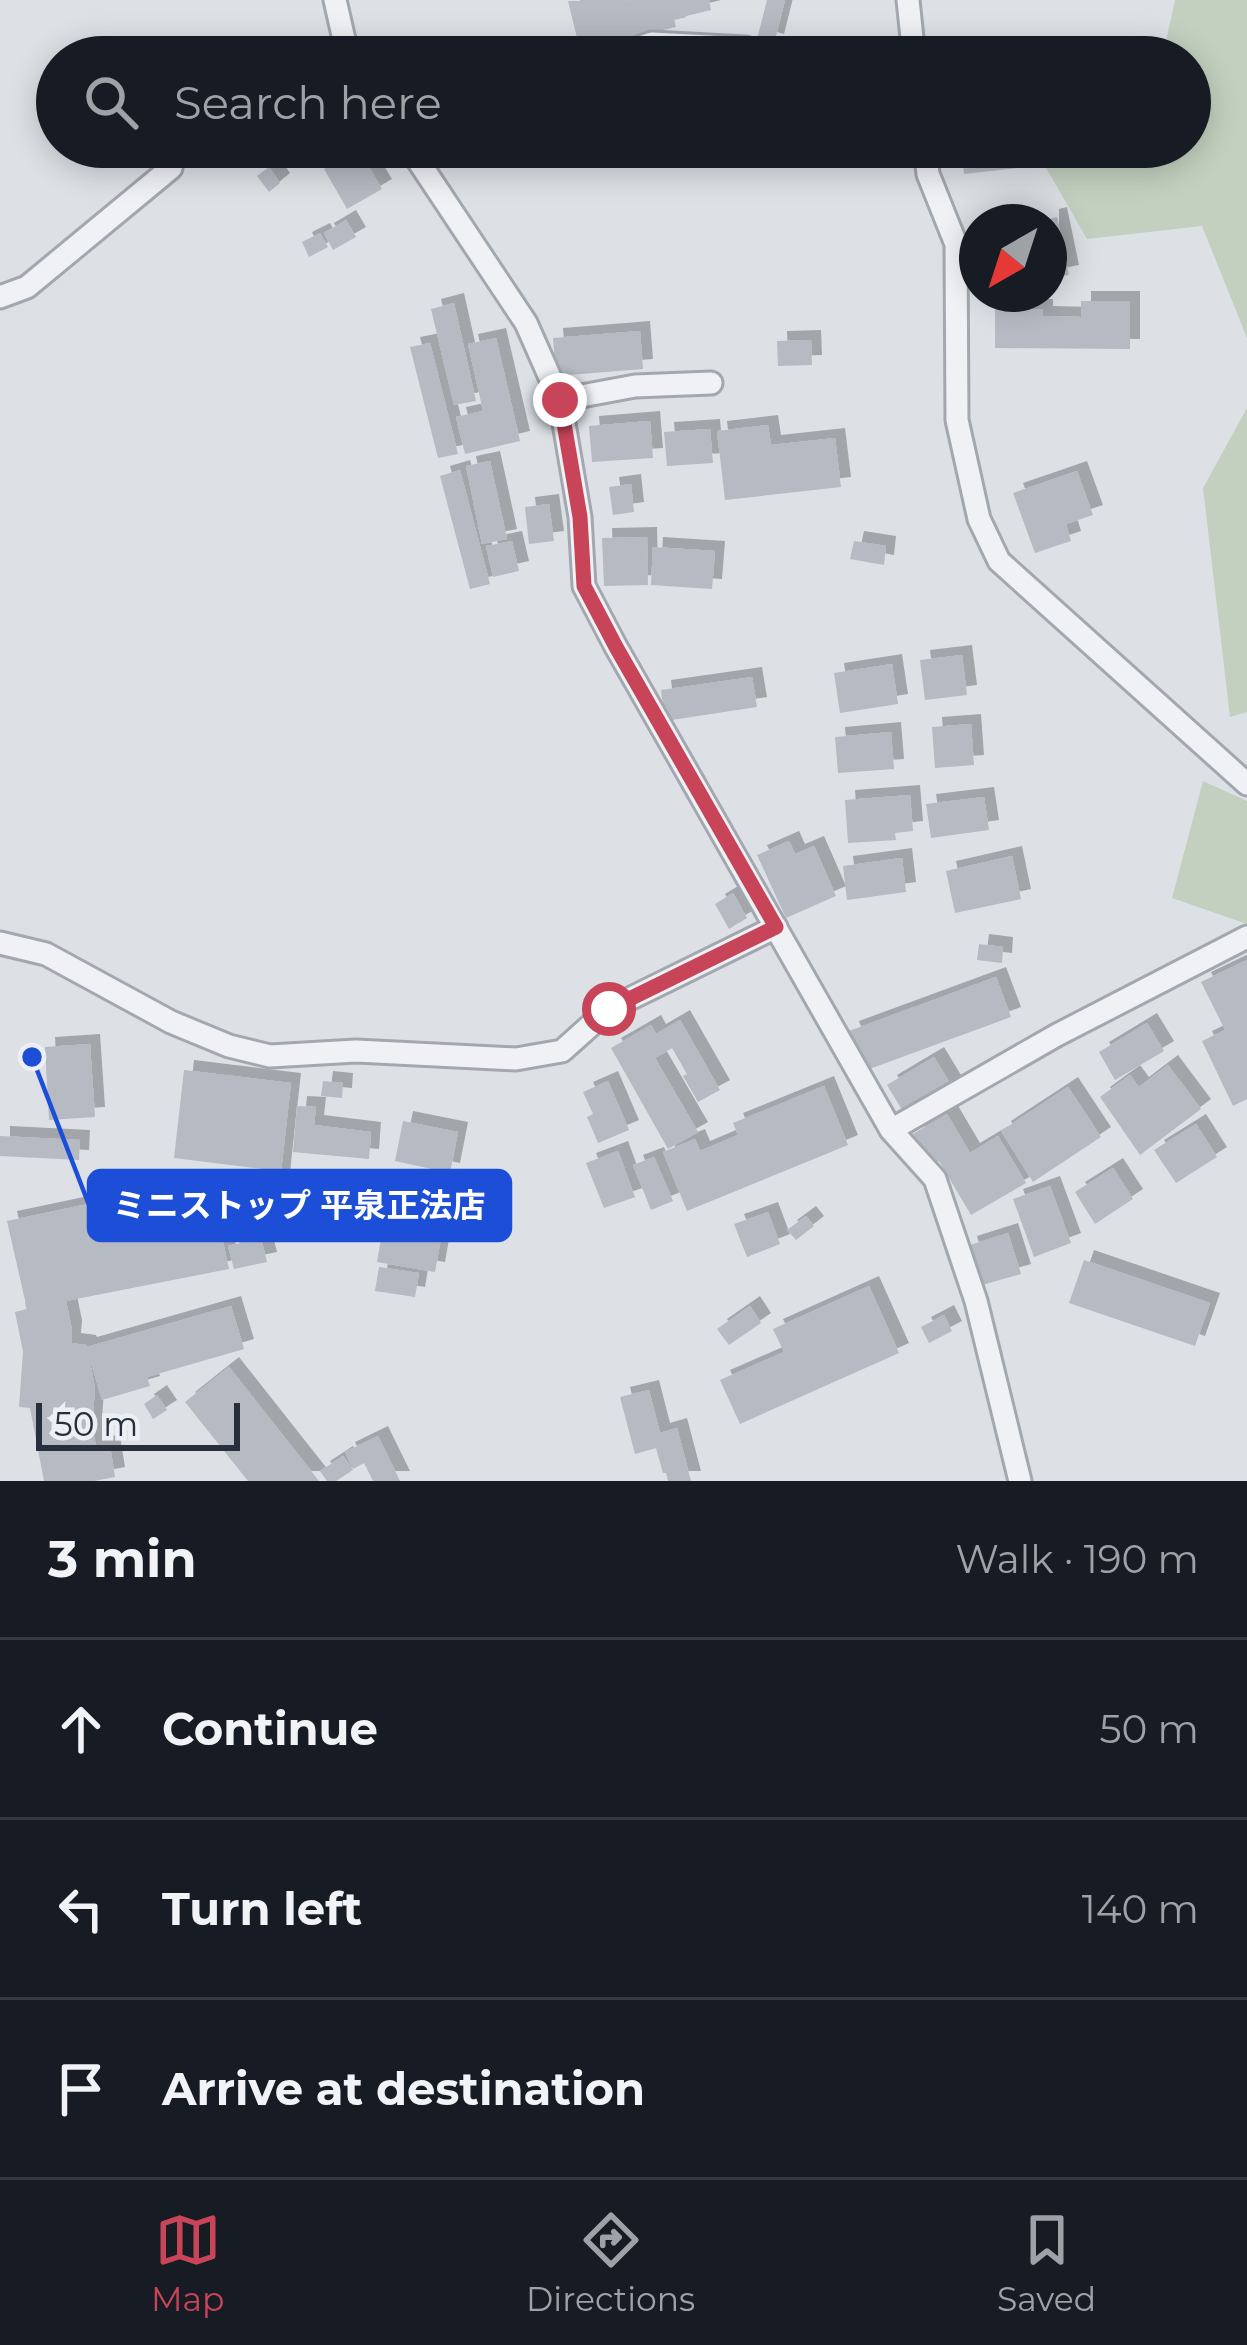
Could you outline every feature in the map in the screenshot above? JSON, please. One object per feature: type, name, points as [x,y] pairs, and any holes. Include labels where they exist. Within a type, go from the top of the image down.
[{"type":"street","points":[[334,0],[343,36]]},
{"type":"street","points":[[908,0],[912,36]]},
{"type":"street","points":[[0,298],[28,287],[171,168]]},
{"type":"street","points":[[423,168],[526,323],[560,400],[580,517],[584,586],[890,1130],[935,1179],[976,1301],[1020,1481]]},
{"type":"street","points":[[925,168],[956,244],[957,420],[979,519],[999,561],[1247,784]]},
{"type":"street","points":[[927,168],[928,174]]},
{"type":"street","points":[[560,400],[635,386],[711,383]]},
{"type":"street","points":[[0,943],[46,954],[171,1022],[229,1046],[270,1056],[356,1051],[516,1059],[562,1051],[609,1009],[776,927]]},
{"type":"street","points":[[890,1130],[1247,937]]},
{"type":"green space","points":[[1175,0],[1247,0],[1247,338],[1202,226],[1087,239],[1046,168],[1211,168],[1211,36],[1167,36]]},
{"type":"green space","points":[[1247,408],[1247,712],[1230,717],[1203,488]]},
{"type":"green space","points":[[1203,781],[1247,801],[1247,924],[1172,898]]},
{"type":"building","points":[[709,0],[711,10],[674,19],[676,27],[638,36],[577,36],[568,1]]},
{"type":"building","points":[[767,0],[785,0],[776,36],[758,36]]},
{"type":"building","points":[[270,168],[280,183],[269,192],[257,176]]},
{"type":"building","points":[[369,168],[382,189],[347,209],[324,169]]},
{"type":"building","points":[[963,168],[1019,168],[964,174]]},
{"type":"building","points":[[346,220],[356,237],[333,250],[324,233]]},
{"type":"building","points":[[320,233],[328,247],[309,257],[302,242]]},
{"type":"building","points":[[1081,301],[1130,301],[1130,349],[995,348],[995,312],[1081,317]]},
{"type":"building","points":[[454,303],[476,401],[454,405],[431,309]]},
{"type":"building","points":[[640,331],[643,369],[556,376],[553,338]]},
{"type":"building","points":[[496,338],[520,441],[465,454],[456,417],[483,411],[468,344]]},
{"type":"building","points":[[811,340],[812,365],[778,366],[777,341]]},
{"type":"building","points":[[430,343],[458,454],[438,458],[410,347]]},
{"type":"building","points":[[650,421],[653,458],[592,462],[589,426]]},
{"type":"building","points":[[768,425],[771,445],[835,438],[841,487],[725,500],[717,431]]},
{"type":"building","points":[[710,429],[713,463],[667,466],[664,432]]},
{"type":"building","points":[[490,461],[507,539],[482,544],[466,466]]},
{"type":"building","points":[[460,470],[490,584],[470,589],[440,476]]},
{"type":"building","points":[[1077,471],[1093,515],[1066,524],[1071,541],[1035,553],[1013,493]]},
{"type":"building","points":[[631,484],[634,512],[613,515],[609,487]]},
{"type":"building","points":[[549,504],[554,541],[529,544],[525,507]]},
{"type":"building","points":[[647,537],[648,585],[604,586],[602,538]]},
{"type":"building","points":[[512,541],[519,571],[493,577],[486,546]]},
{"type":"building","points":[[854,541],[886,546],[884,565],[850,559]]},
{"type":"building","points":[[653,547],[715,551],[712,589],[651,585]]},
{"type":"building","points":[[962,655],[967,695],[925,700],[920,660]]},
{"type":"building","points":[[892,664],[898,704],[840,713],[834,673]]},
{"type":"building","points":[[752,677],[757,707],[665,721],[661,690]]},
{"type":"building","points":[[971,724],[974,765],[935,768],[932,727]]},
{"type":"building","points":[[891,732],[894,769],[838,773],[835,737]]},
{"type":"building","points":[[910,795],[913,831],[895,833],[896,840],[848,843],[845,800]]},
{"type":"building","points":[[984,797],[989,830],[931,838],[926,804]]},
{"type":"building","points":[[789,841],[795,854],[814,846],[836,896],[786,918],[757,855]]},
{"type":"building","points":[[1012,856],[1021,899],[955,913],[946,871]]},
{"type":"building","points":[[902,858],[906,892],[847,900],[843,866]]},
{"type":"building","points":[[733,893],[747,918],[729,929],[715,904]]},
{"type":"building","points":[[979,944],[1003,947],[1002,963],[977,960]]},
{"type":"building","points":[[1247,960],[1247,1099],[1233,1106],[1202,1041],[1225,1030],[1201,982]]},
{"type":"building","points":[[996,977],[1011,1017],[864,1071],[849,1031]]},
{"type":"building","points":[[680,1020],[720,1090],[698,1102],[672,1048],[655,1058],[698,1132],[668,1149],[611,1048],[651,1025],[656,1034]]},
{"type":"building","points":[[1147,1023],[1164,1051],[1115,1080],[1099,1052]]},
{"type":"building","points":[[90,1044],[95,1117],[49,1120],[45,1047]]},
{"type":"building","points":[[934,1057],[951,1085],[904,1113],[887,1085]]},
{"type":"building","points":[[1168,1065],[1201,1109],[1140,1155],[1100,1097],[1130,1075],[1139,1087]]},
{"type":"building","points":[[184,1070],[291,1083],[277,1236],[259,1235],[263,1169],[174,1158]]},
{"type":"building","points":[[323,1081],[343,1083],[342,1098],[321,1096]]},
{"type":"building","points":[[608,1081],[629,1130],[598,1143],[583,1092]]},
{"type":"building","points":[[824,1086],[848,1145],[687,1211],[663,1152],[695,1139],[700,1151],[738,1135],[733,1123]]},
{"type":"building","points":[[1068,1087],[1101,1137],[1033,1182],[1001,1131]]},
{"type":"building","points":[[297,1106],[316,1107],[314,1125],[371,1132],[369,1159],[293,1152]]},
{"type":"building","points":[[947,1114],[970,1153],[998,1136],[1026,1183],[971,1215],[939,1161],[932,1165],[913,1134]]},
{"type":"building","points":[[403,1121],[458,1132],[450,1173],[395,1161]]},
{"type":"building","points":[[1196,1124],[1217,1157],[1176,1183],[1154,1150]]},
{"type":"building","points":[[0,1136],[80,1140],[79,1160],[0,1156]]},
{"type":"building","points":[[618,1151],[635,1197],[604,1208],[586,1163]]},
{"type":"building","points":[[654,1157],[673,1201],[651,1210],[633,1165]]},
{"type":"building","points":[[1113,1168],[1133,1199],[1095,1224],[1075,1192]]},
{"type":"building","points":[[1050,1186],[1071,1243],[1034,1257],[1013,1199]]},
{"type":"building","points":[[107,1200],[112,1224],[214,1202],[229,1269],[66,1301],[71,1343],[87,1347],[231,1306],[244,1349],[147,1377],[150,1386],[102,1400],[88,1352],[95,1388],[92,1428],[96,1445],[110,1446],[115,1477],[44,1481],[30,1408],[19,1407],[23,1352],[15,1312],[27,1309],[7,1221]]},
{"type":"building","points":[[768,1212],[780,1244],[747,1257],[734,1224]]},
{"type":"building","points":[[806,1216],[814,1226],[796,1240],[787,1230]]},
{"type":"building","points":[[384,1221],[442,1232],[435,1272],[377,1262]]},
{"type":"building","points":[[1008,1233],[1021,1274],[979,1286],[967,1246]]},
{"type":"building","points":[[261,1238],[267,1262],[234,1269],[228,1246]]},
{"type":"building","points":[[1084,1260],[1210,1303],[1195,1346],[1069,1303]]},
{"type":"building","points":[[379,1267],[419,1273],[415,1297],[375,1291]]},
{"type":"building","points":[[869,1286],[899,1353],[740,1424],[720,1380],[784,1352],[773,1329]]},
{"type":"building","points":[[750,1306],[761,1323],[729,1345],[717,1329]]},
{"type":"building","points":[[944,1315],[952,1331],[929,1343],[921,1327]]},
{"type":"building","points":[[229,1367],[319,1481],[248,1481],[185,1402]]},
{"type":"building","points":[[649,1390],[660,1433],[677,1428],[691,1481],[668,1481],[656,1448],[635,1454],[620,1397]]},
{"type":"building","points":[[157,1395],[167,1410],[153,1419],[144,1404]]},
{"type":"building","points":[[378,1436],[400,1481],[373,1481],[364,1463],[353,1469],[345,1452]]},
{"type":"building","points":[[343,1456],[353,1470],[327,1481],[320,1471]]},
{"type":"place","name":"ミニストップ 平泉正法店","points":[[32,1057]]},
{"type":"route","points":[[560,400],[580,517],[584,586],[776,927],[609,1009]]}]
